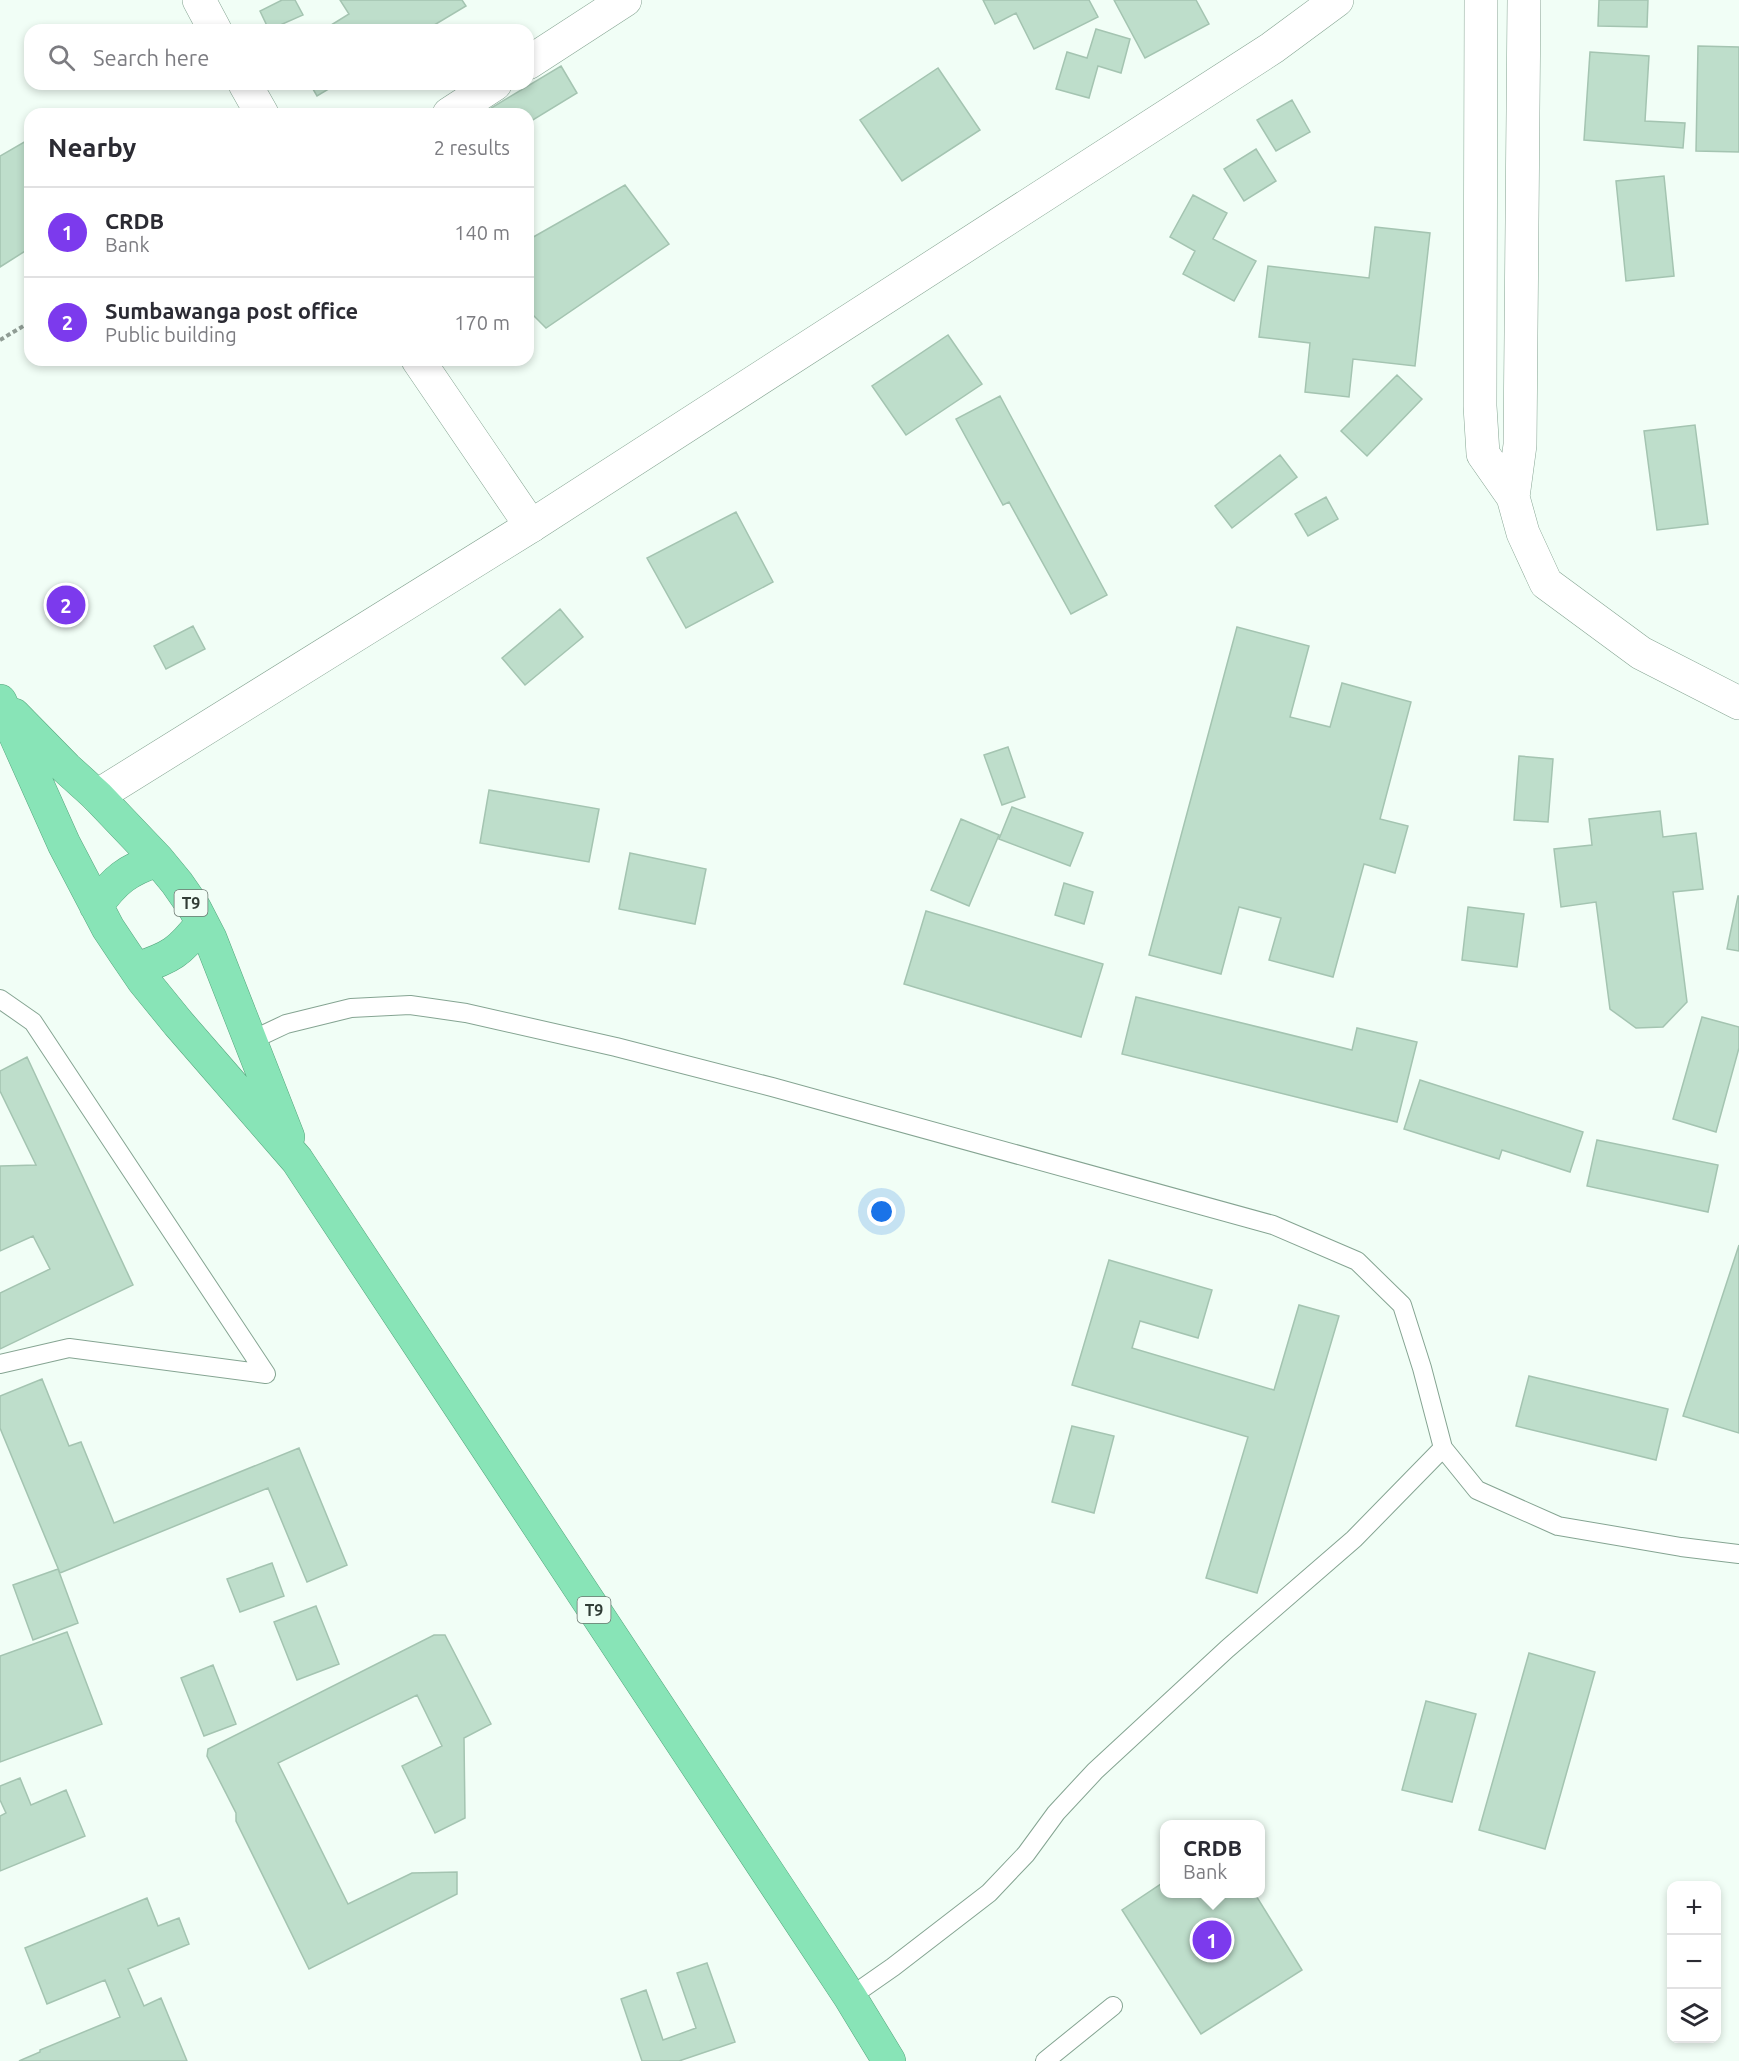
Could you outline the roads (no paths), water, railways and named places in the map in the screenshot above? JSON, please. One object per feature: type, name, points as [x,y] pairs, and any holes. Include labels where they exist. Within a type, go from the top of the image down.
[{"type":"highway","name":"T9","points":[[297,1160],[195,909],[158,861],[97,796],[0,701],[49,813],[108,927],[136,969],[178,1023],[297,1160],[850,1997],[889,2061]]},
{"type":"highway","points":[[96,906],[120,877],[137,867],[158,861]]},
{"type":"highway","points":[[136,969],[171,955],[190,939],[202,923]]},
{"type":"street","points":[[198,0],[212,24]]},
{"type":"street","points":[[534,59],[625,0]]},
{"type":"street","points":[[97,796],[531,526],[1272,48],[1337,0]]},
{"type":"street","points":[[1481,0],[1480,406],[1483,454],[1513,497],[1523,533],[1546,583],[1641,653],[1739,704]]},
{"type":"street","points":[[1513,497],[1520,433],[1524,0]]},
{"type":"street","points":[[248,90],[259,108]]},
{"type":"street","points":[[458,108],[486,90]]},
{"type":"street","points":[[422,366],[531,526]]},
{"type":"lane","points":[[0,999],[33,1022],[266,1374],[69,1348],[0,1364]]},
{"type":"lane","points":[[250,1041],[286,1024],[351,1008],[410,1005],[466,1012],[772,1087],[1273,1224],[1357,1261],[1402,1305],[1422,1368],[1443,1448],[1477,1490],[1558,1526],[1681,1547],[1739,1554]]},
{"type":"lane","points":[[850,1997],[894,1967],[989,1893],[1026,1854],[1056,1813],[1095,1771],[1227,1649],[1354,1539],[1443,1448]]},
{"type":"lane","points":[[1045,2061],[1113,2006]]},
{"type":"place","name":"Sumbawanga post office","points":[[66,605]]},
{"type":"place","name":"CRDB","points":[[1212,1940]]}]
